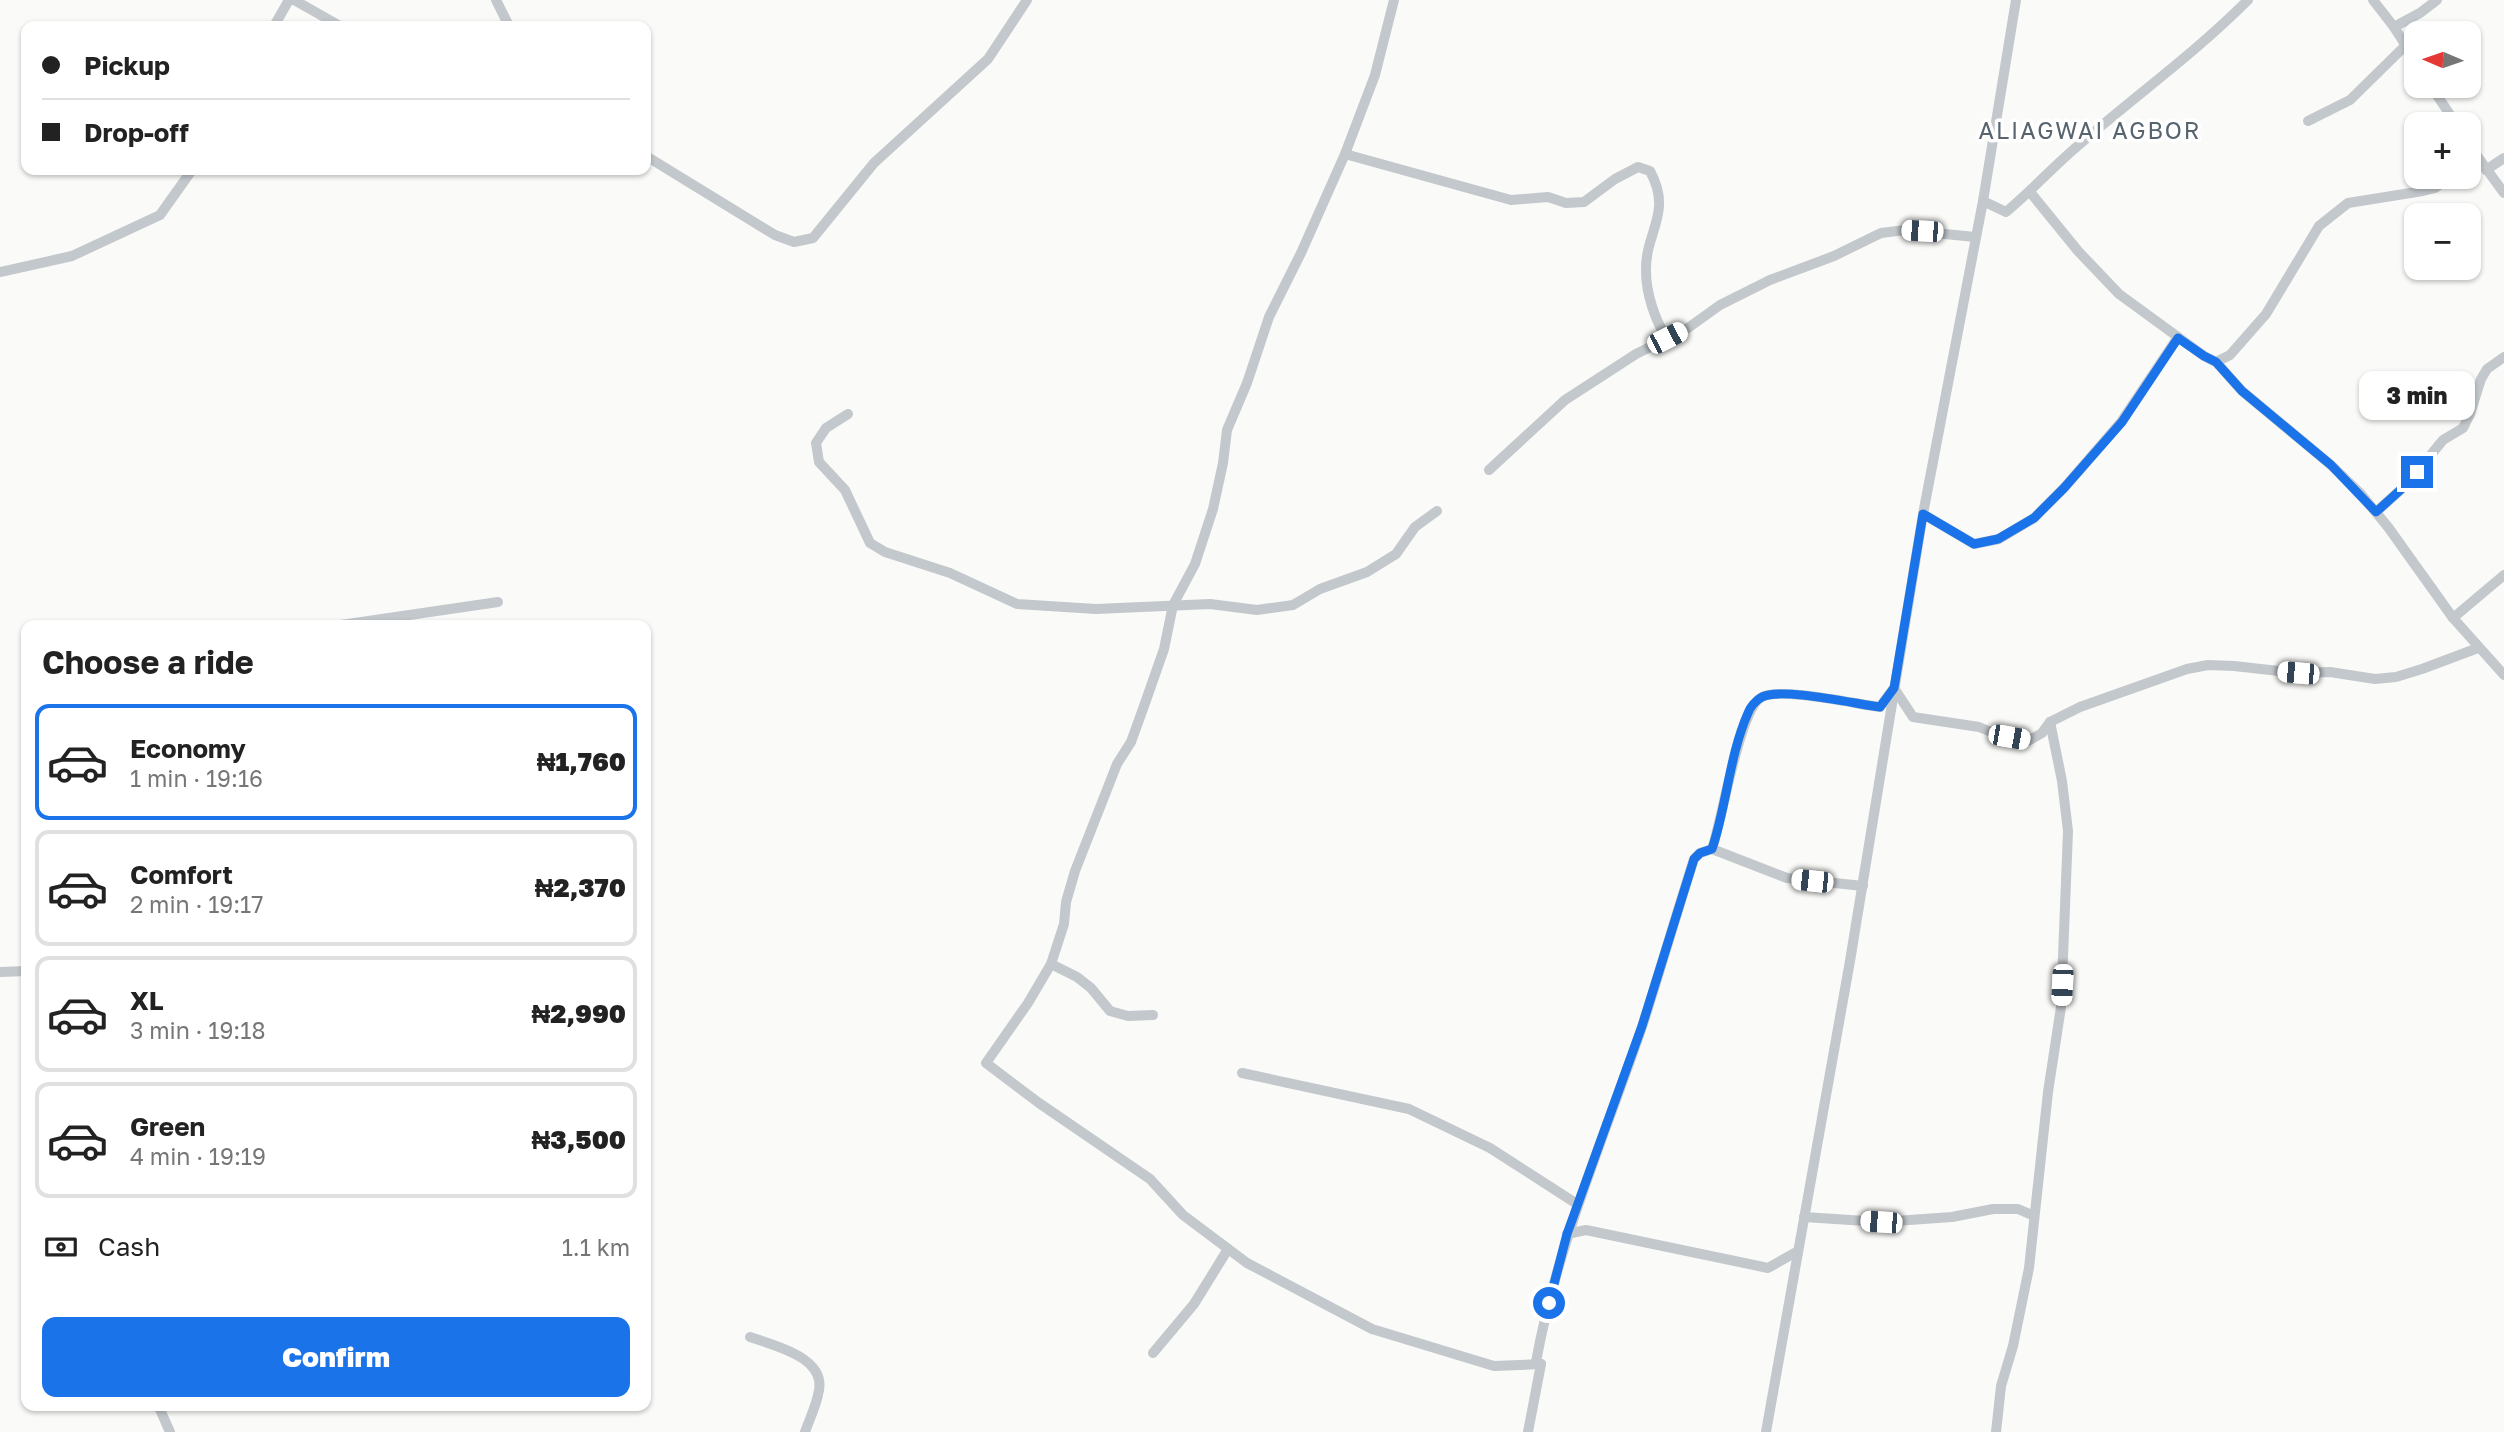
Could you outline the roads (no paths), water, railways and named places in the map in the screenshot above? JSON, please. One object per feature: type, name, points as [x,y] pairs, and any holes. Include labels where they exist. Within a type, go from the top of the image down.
[{"type":"street","points":[[277,21],[292,0],[331,21]]},
{"type":"street","points":[[496,0],[506,21]]},
{"type":"street","points":[[651,159],[775,235],[794,242],[813,238],[874,163],[988,59],[1027,0]]},
{"type":"street","points":[[1394,0],[1375,75],[1345,154],[1269,317],[1247,383],[1227,430],[1213,509],[1195,564],[1173,605],[1164,649],[1131,742],[1117,764],[1075,871],[1066,902],[1064,924],[1051,964],[1028,1003],[986,1063],[1150,1179],[1183,1215],[1247,1263],[1372,1329],[1424,1347],[1494,1366],[1541,1364]]},
{"type":"street","points":[[1766,1432],[1863,886],[1923,514],[1983,201],[2016,0]]},
{"type":"street","points":[[1983,201],[2006,212],[2031,192],[2072,151],[2196,50],[2248,0]]},
{"type":"street","points":[[2374,0],[2404,44]]},
{"type":"street","points":[[2394,27],[2437,0]]},
{"type":"street","points":[[2308,121],[2350,100],[2404,47]]},
{"type":"street","points":[[1345,154],[1511,200],[1548,197],[1566,203],[1584,202],[1615,179],[1638,167],[1650,171],[1658,185],[1660,216],[1646,271],[1656,323],[1667,338]]},
{"type":"street","points":[[2486,170],[2504,158]]},
{"type":"street","points":[[2481,163],[2504,193]]},
{"type":"street","points":[[0,272],[72,257],[160,215],[188,175]]},
{"type":"street","points":[[2216,362],[2231,355],[2266,314],[2319,226],[2348,203],[2431,189]]},
{"type":"street","points":[[2031,192],[2078,251],[2119,294],[2178,338],[2216,362],[2242,391],[2331,465],[2376,512],[2453,618],[2504,676]]},
{"type":"street","points":[[1489,470],[1565,400],[1636,354],[1688,328],[1720,305],[1770,280],[1834,256],[1881,233],[1905,230],[1975,237]]},
{"type":"street","points":[[1923,514],[1974,544],[1998,539],[2034,518],[2122,422],[2178,338]]},
{"type":"street","points":[[2376,512],[2407,484],[2444,440],[2463,428],[2481,379],[2487,369],[2504,357]]},
{"type":"street","points":[[848,414],[826,428],[816,443],[819,462],[845,490],[870,543],[950,573],[1017,604],[1096,609],[1210,604],[1257,610],[1293,605],[1320,589],[1367,572],[1396,554],[1415,527],[1437,512]]},
{"type":"street","points":[[2453,618],[2504,575]]},
{"type":"street","points":[[377,620],[498,603]]},
{"type":"street","points":[[1894,688],[1913,717],[1979,727],[2028,741],[2042,733],[2050,722],[2099,699],[2187,669],[2208,665],[2298,673],[2330,672],[2375,678],[2396,677],[2478,648]]},
{"type":"street","points":[[1712,849],[1748,711],[1762,696],[1806,696],[1880,707],[1894,688]]},
{"type":"street","points":[[1996,1432],[2001,1386],[2013,1346],[2029,1268],[2048,1092],[2061,1007],[2068,831],[2062,781],[2050,722]]},
{"type":"street","points":[[1541,1364],[1536,1362],[1542,1326],[1567,1234],[1642,1026],[1694,859],[1700,853],[1712,849],[1787,878],[1863,886]]},
{"type":"street","points":[[1051,964],[1077,977],[1091,988],[1110,1011],[1128,1016],[1153,1015]]},
{"type":"street","points":[[0,972],[21,971]]},
{"type":"street","points":[[1242,1073],[1409,1109],[1490,1148],[1575,1210],[1586,1230]]},
{"type":"street","points":[[1804,1217],[1881,1222],[1952,1217],[1993,1209],[2018,1209],[2034,1216]]},
{"type":"street","points":[[1567,1234],[1586,1230],[1768,1268],[1798,1251]]},
{"type":"street","points":[[1153,1353],[1194,1304],[1228,1249]]},
{"type":"street","points":[[750,1337],[785,1349],[810,1364],[819,1376],[820,1388],[806,1432]]},
{"type":"street","points":[[1528,1432],[1541,1364]]},
{"type":"street","points":[[161,1411],[170,1432]]},
{"type":"district","name":"ALIAGWAI AGBOR","points":[[2090,130]]}]
